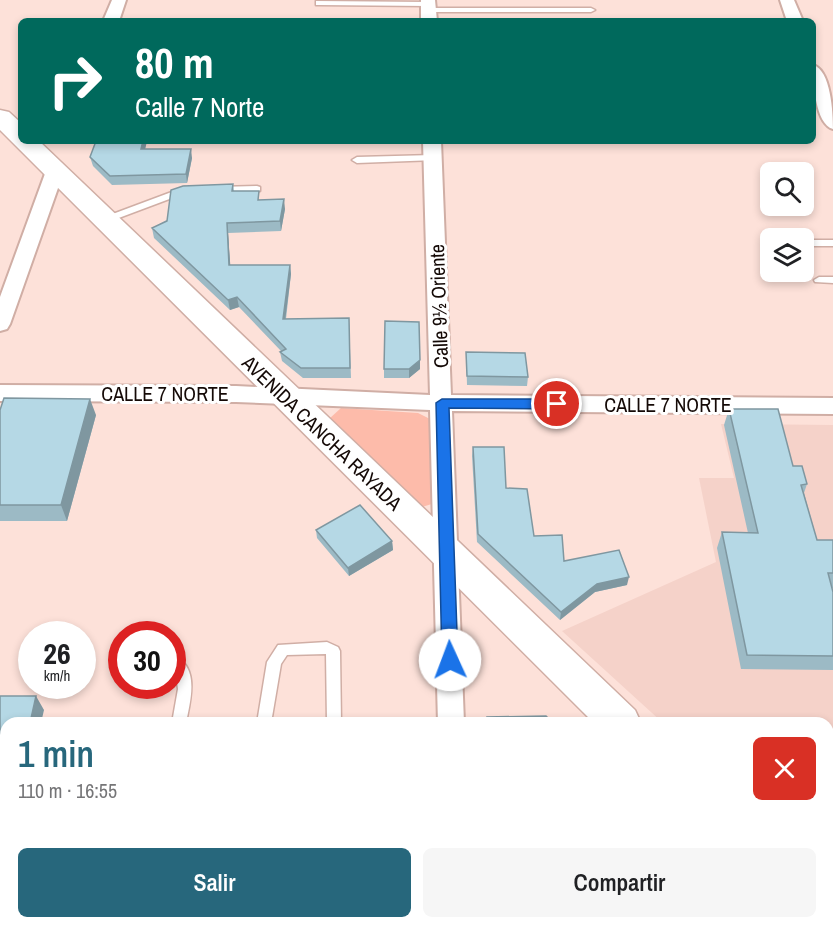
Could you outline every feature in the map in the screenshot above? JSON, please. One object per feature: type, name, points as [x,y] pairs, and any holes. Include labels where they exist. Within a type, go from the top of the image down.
[{"type":"main road","name":"AVENIDA CANCHA RAYADA","points":[[0,117],[18,133]]},
{"type":"main road","name":"AVENIDA CANCHA RAYADA","points":[[29,144],[615,717]]},
{"type":"street","points":[[112,18],[119,0]]},
{"type":"street","points":[[787,0],[794,18]]},
{"type":"street","points":[[816,80],[824,106],[833,124]]},
{"type":"street","name":"Calle 9½ Oriente","points":[[433,150],[451,717]]},
{"type":"street","points":[[0,324],[4,304],[55,171]]},
{"type":"street","name":"CALLE 7 NORTE","points":[[0,393],[224,394],[442,403],[833,406]]},
{"type":"lane","points":[[319,3],[428,9],[591,10]]},
{"type":"lane","points":[[357,160],[433,150]]},
{"type":"lane","points":[[105,220],[183,190],[257,189]]},
{"type":"lane","points":[[814,243],[833,243]]},
{"type":"lane","points":[[819,280],[833,280]]},
{"type":"lane","points":[[265,717],[277,654],[283,649],[327,648],[333,651],[334,657],[334,717]]},
{"type":"lane","points":[[180,717],[183,699]]},
{"type":"shaded area","points":[[341,408],[418,413],[430,419],[435,503],[422,507],[329,419]]},
{"type":"shaded area","points":[[721,424],[833,425],[833,717],[656,717],[562,631],[716,562],[699,478],[734,478]]},
{"type":"building","points":[[95,144],[142,144],[141,149],[191,149],[186,174],[110,176],[90,157]]},
{"type":"building","points":[[233,184],[232,191],[259,191],[258,200],[284,199],[280,221],[227,223],[229,265],[290,265],[283,319],[349,318],[350,368],[301,368],[280,352],[286,349],[237,297],[228,300],[152,228],[167,221],[171,190],[183,186]]},
{"type":"building","points":[[385,321],[419,322],[420,360],[409,369],[384,369]]},
{"type":"building","points":[[466,352],[525,353],[528,377],[467,376]]},
{"type":"building","points":[[4,398],[90,399],[61,505],[0,505],[0,410]]},
{"type":"building","points":[[729,409],[778,409],[793,466],[802,466],[807,484],[801,485],[817,540],[833,540],[833,573],[828,573],[833,592],[833,656],[747,655],[722,532],[758,533]]},
{"type":"building","points":[[473,447],[504,447],[506,488],[527,489],[534,536],[562,535],[564,561],[619,550],[629,577],[597,584],[561,612],[478,534]]},
{"type":"building","points":[[360,505],[392,541],[348,568],[316,530]]},
{"type":"building","points":[[0,696],[35,699],[31,717],[0,717]]},
{"type":"building","points":[[546,716],[547,717],[487,717]]},
{"type":"route","points":[[450,660],[442,403],[557,404]]}]
